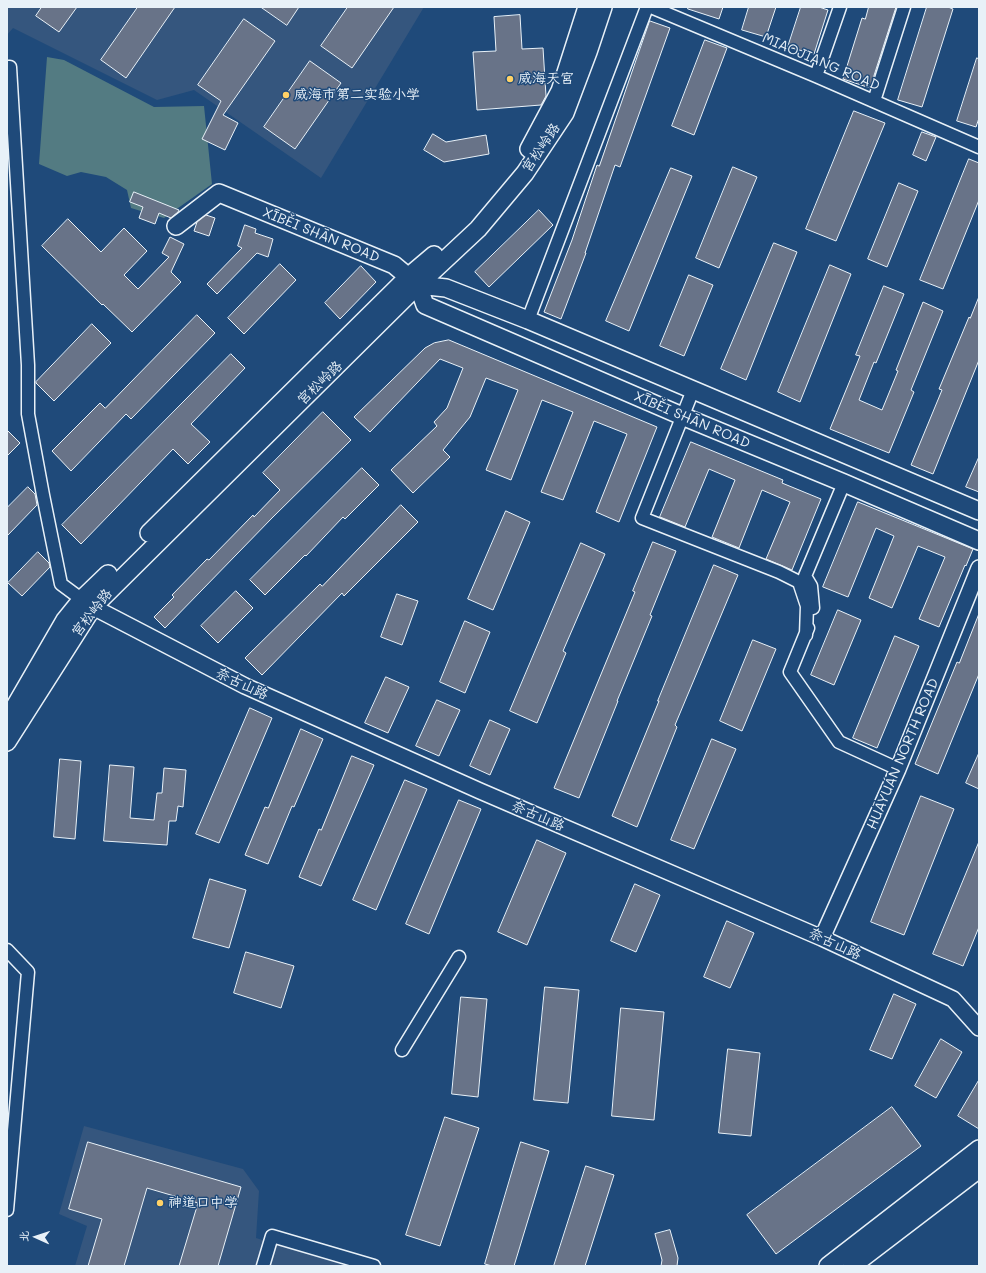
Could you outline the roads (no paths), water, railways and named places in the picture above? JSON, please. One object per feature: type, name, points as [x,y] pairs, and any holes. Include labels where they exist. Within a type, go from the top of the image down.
[{"type":"main road","points":[[7,720],[65,620],[87,603],[413,281],[429,260],[516,175],[560,91],[587,7]]},
{"type":"main road","name":"宫松岭路","points":[[413,281],[478,228],[525,173],[565,114],[603,7]]},
{"type":"main road","name":"XĪBĚI SHĀN ROAD","points":[[176,226],[219,193],[394,265],[413,281],[425,305],[682,416],[979,541]]},
{"type":"main road","name":"XĪBĚI SHĀN ROAD","points":[[413,281],[446,288],[528,320],[979,511]]},
{"type":"main road","name":"宫松岭路","points":[[7,742],[87,603]]},
{"type":"main road","points":[[828,1266],[979,1149]]},
{"type":"main road","points":[[852,1266],[979,1168]]},
{"type":"street","points":[[528,320],[647,7]]},
{"type":"street","name":"MIAOJIANG ROAD","points":[[651,7],[816,76],[979,147]]},
{"type":"street","points":[[816,76],[840,7]]},
{"type":"street","points":[[874,101],[904,7]]},
{"type":"street","points":[[7,67],[10,68],[28,365],[28,414],[61,584],[87,603]]},
{"type":"street","points":[[693,390],[642,518],[779,572],[799,582],[807,606],[806,635]]},
{"type":"street","points":[[844,483],[805,576],[810,586],[814,610],[806,635],[790,672],[839,742],[898,769]]},
{"type":"street","name":"HUĀYUÁN NORTH ROAD","points":[[822,938],[898,769],[979,568]]},
{"type":"street","name":"奈古山路","points":[[87,603],[245,686],[487,794],[822,938],[953,999],[979,1028]]},
{"type":"street","points":[[7,950],[28,972],[7,1210]]},
{"type":"street","points":[[402,1050],[459,957]]},
{"type":"street","points":[[263,1266],[272,1236],[374,1266]]},
{"type":"place","name":"威海天宫","points":[[510,79]]},
{"type":"place","name":"威海市第二实验小学","points":[[286,95]]},
{"type":"place","name":"神道口中学","points":[[160,1203]]}]
